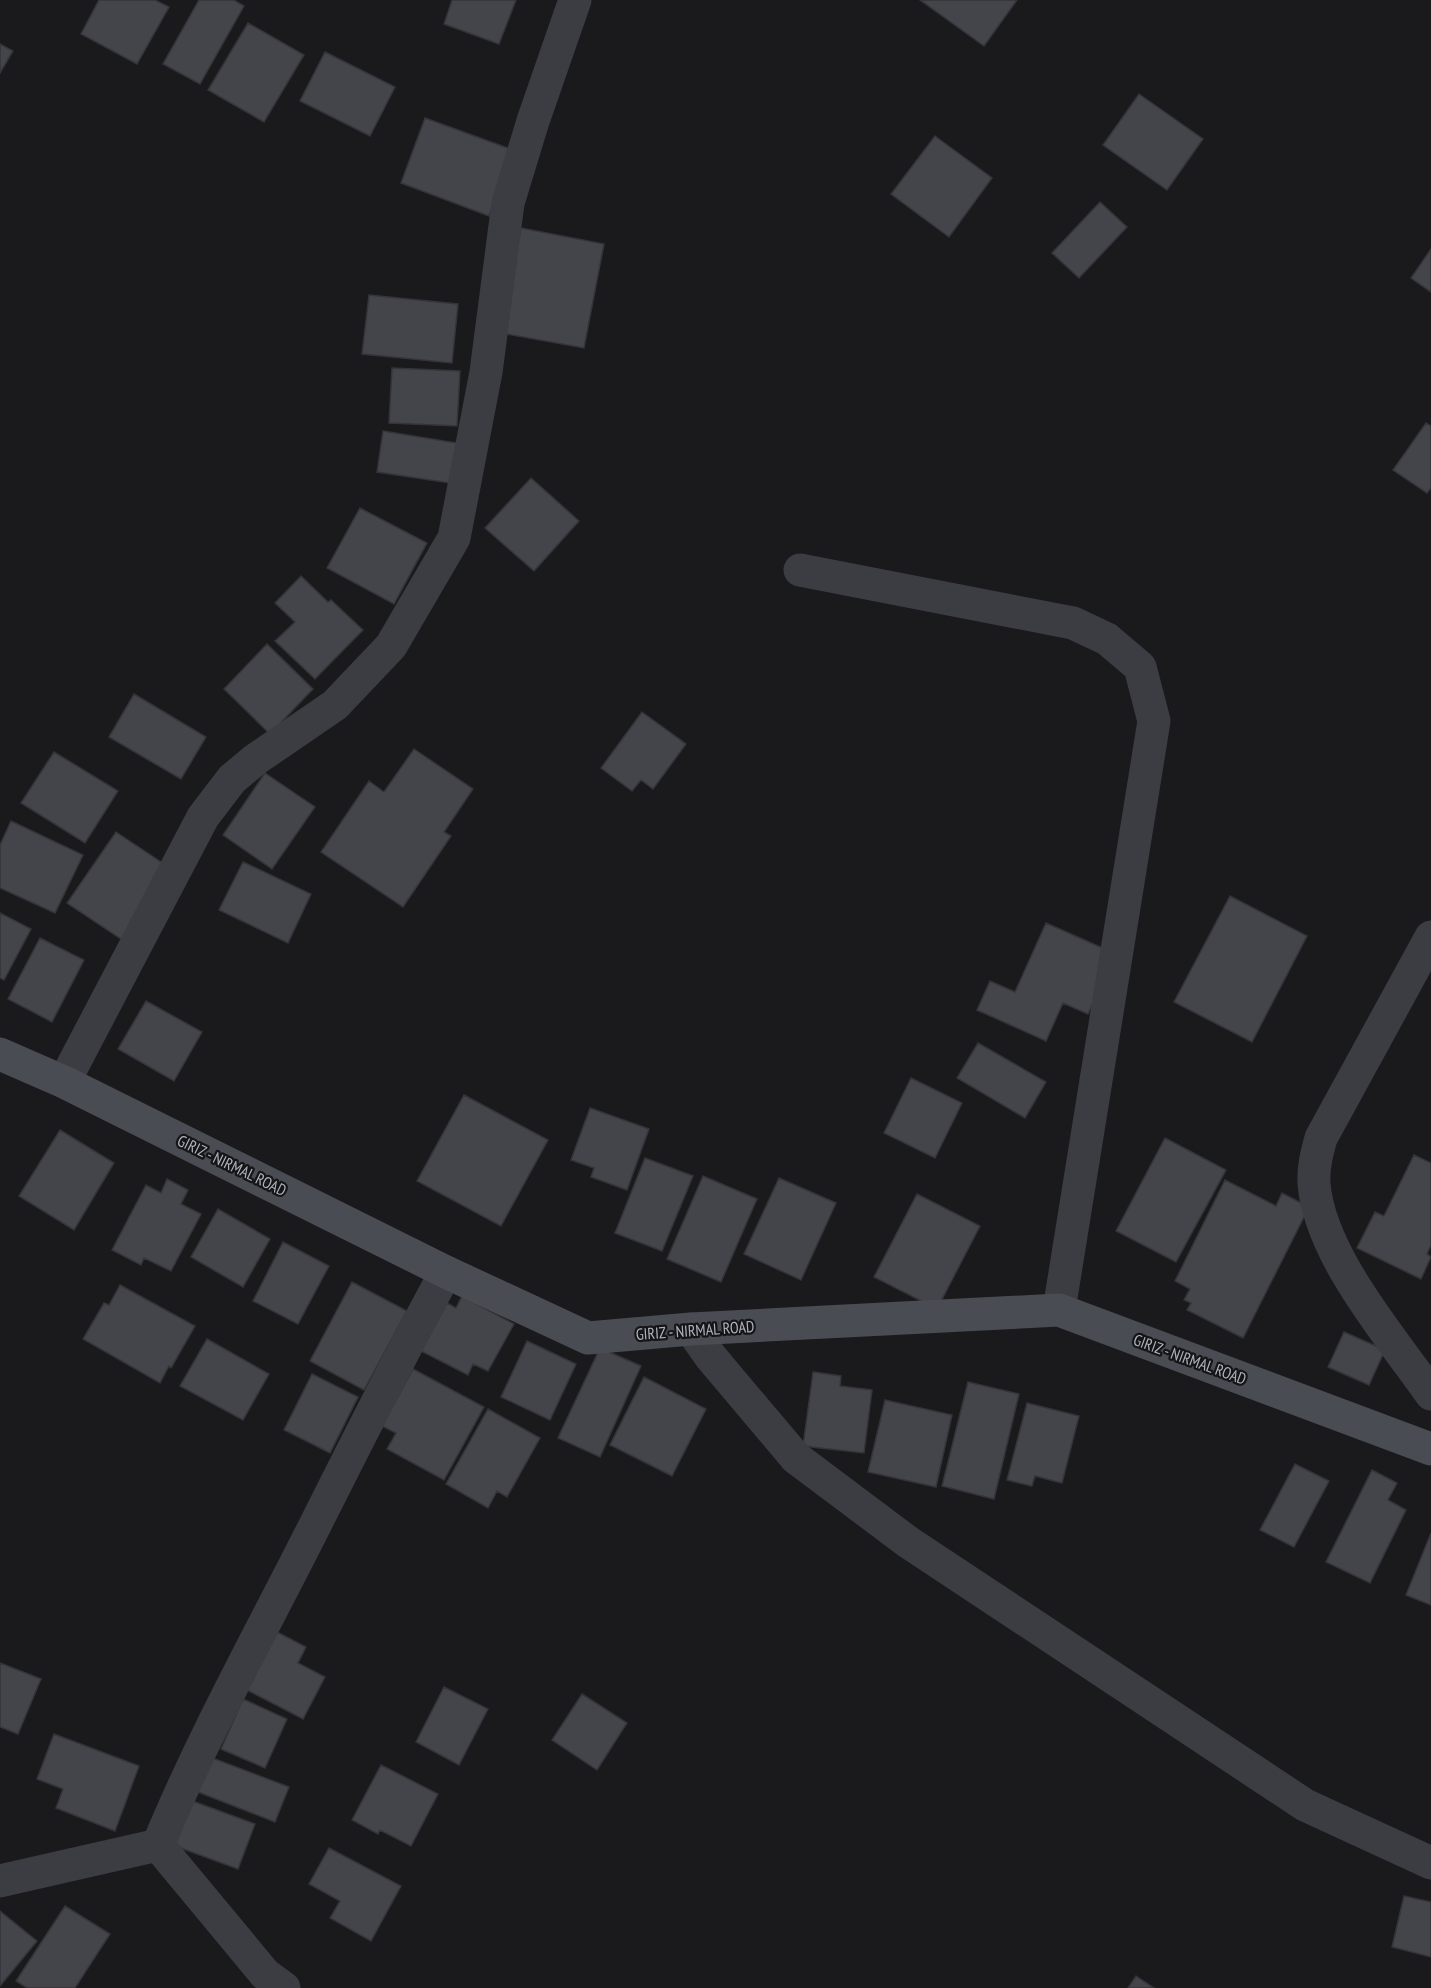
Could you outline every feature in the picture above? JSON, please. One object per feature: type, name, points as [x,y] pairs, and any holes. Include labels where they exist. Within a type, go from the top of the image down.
[{"type":"main road","name":"GIRIZ - NIRMAL ROAD","points":[[0,1054],[64,1082],[446,1272],[588,1338],[691,1329],[1059,1310],[1431,1449]]},
{"type":"street","points":[[64,1082],[203,817],[232,779],[256,759],[335,705],[390,646],[454,538],[486,372],[508,203],[533,121],[575,0]]},
{"type":"street","points":[[800,570],[1073,623],[1107,639],[1140,667],[1154,720],[1059,1310]]},
{"type":"street","points":[[1431,937],[1321,1138],[1314,1164],[1314,1185],[1323,1224],[1346,1274],[1431,1394]]},
{"type":"street","points":[[158,1845],[185,1780],[234,1681],[411,1335],[446,1272]]},
{"type":"street","points":[[691,1329],[710,1356],[796,1458],[908,1542],[1305,1805],[1431,1863]]},
{"type":"street","points":[[0,1881],[158,1845]]},
{"type":"street","points":[[158,1845],[265,1974],[284,1988]]},
{"type":"building","points":[[99,0],[155,0],[169,7],[137,64],[81,34]]},
{"type":"building","points":[[199,0],[234,0],[244,6],[200,84],[163,64]]},
{"type":"building","points":[[452,0],[516,0],[499,44],[444,24]]},
{"type":"building","points":[[920,0],[1017,0],[984,46]]},
{"type":"building","points":[[248,23],[304,55],[264,122],[208,90]]},
{"type":"building","points":[[0,44],[13,51],[0,73]]},
{"type":"building","points":[[325,52],[395,87],[370,136],[300,101]]},
{"type":"building","points":[[1139,94],[1203,139],[1167,190],[1103,145]]},
{"type":"building","points":[[425,118],[513,150],[489,216],[401,183]]},
{"type":"building","points":[[935,136],[992,178],[949,237],[891,194]]},
{"type":"building","points":[[1100,202],[1127,227],[1079,278],[1052,253]]},
{"type":"building","points":[[521,228],[604,244],[584,348],[501,333]]},
{"type":"building","points":[[1431,249],[1431,292],[1411,278]]},
{"type":"building","points":[[369,295],[458,304],[452,363],[362,354]]},
{"type":"building","points":[[392,368],[460,371],[457,426],[389,423]]},
{"type":"building","points":[[1426,423],[1431,426],[1431,488],[1427,493],[1393,470]]},
{"type":"building","points":[[383,431],[457,443],[450,483],[377,472]]},
{"type":"building","points":[[531,478],[579,521],[534,571],[485,528]]},
{"type":"building","points":[[360,508],[427,543],[394,604],[327,568]]},
{"type":"building","points":[[301,576],[328,602],[331,600],[363,630],[315,679],[275,641],[295,622],[275,603]]},
{"type":"building","points":[[267,644],[313,689],[270,734],[224,689]]},
{"type":"building","points":[[134,694],[206,737],[181,779],[109,737]]},
{"type":"building","points":[[642,712],[686,744],[653,789],[641,780],[632,791],[601,768]]},
{"type":"building","points":[[414,749],[473,789],[444,832],[451,836],[403,907],[321,852],[369,781],[384,792]]},
{"type":"building","points":[[54,752],[118,791],[85,843],[21,803]]},
{"type":"building","points":[[265,773],[315,807],[272,869],[223,835]]},
{"type":"building","points":[[11,821],[83,855],[55,913],[0,888],[0,845]]},
{"type":"building","points":[[116,832],[173,870],[124,941],[67,903]]},
{"type":"building","points":[[243,862],[311,894],[288,943],[219,910]]},
{"type":"building","points":[[1230,896],[1307,936],[1252,1042],[1174,1002]]},
{"type":"building","points":[[0,913],[31,929],[4,980],[0,978]]},
{"type":"building","points":[[1046,923],[1116,954],[1088,1014],[1063,1003],[1046,1041],[977,1010],[990,981],[1015,992]]},
{"type":"building","points":[[40,938],[84,960],[52,1022],[8,999]]},
{"type":"building","points":[[146,1001],[202,1032],[174,1081],[118,1049]]},
{"type":"building","points":[[978,1043],[1046,1082],[1025,1118],[957,1078]]},
{"type":"building","points":[[911,1078],[962,1103],[935,1158],[884,1133]]},
{"type":"building","points":[[464,1095],[548,1140],[501,1226],[417,1181]]},
{"type":"building","points":[[590,1108],[649,1129],[627,1190],[591,1177],[594,1168],[571,1160]]},
{"type":"building","points":[[60,1130],[114,1163],[74,1230],[19,1196]]},
{"type":"building","points":[[1165,1138],[1226,1170],[1176,1262],[1116,1231]]},
{"type":"building","points":[[1414,1155],[1431,1163],[1431,1245],[1427,1254],[1431,1257],[1421,1279],[1357,1248],[1375,1212],[1384,1216]]},
{"type":"building","points":[[645,1158],[693,1176],[662,1251],[615,1233]]},
{"type":"building","points":[[703,1176],[757,1199],[721,1282],[667,1259]]},
{"type":"building","points":[[779,1178],[836,1203],[801,1280],[744,1254]]},
{"type":"building","points":[[167,1179],[188,1190],[181,1204],[201,1214],[171,1271],[144,1258],[141,1265],[112,1250],[146,1185],[161,1193]]},
{"type":"building","points":[[1225,1180],[1276,1206],[1282,1193],[1309,1207],[1243,1338],[1187,1310],[1191,1303],[1184,1300],[1190,1289],[1175,1281]]},
{"type":"building","points":[[917,1194],[980,1226],[937,1309],[874,1277]]},
{"type":"building","points":[[218,1209],[270,1239],[243,1287],[191,1257]]},
{"type":"building","points":[[283,1242],[329,1266],[298,1324],[253,1301]]},
{"type":"building","points":[[352,1282],[407,1311],[364,1390],[310,1361]]},
{"type":"building","points":[[120,1285],[195,1326],[160,1383],[83,1339],[104,1303],[109,1305]]},
{"type":"building","points":[[462,1296],[514,1324],[488,1371],[473,1364],[468,1375],[421,1351],[447,1303],[456,1308]]},
{"type":"building","points":[[1344,1332],[1385,1350],[1369,1385],[1328,1367]]},
{"type":"building","points":[[207,1339],[269,1374],[243,1420],[180,1386]]},
{"type":"building","points":[[527,1341],[576,1364],[550,1420],[501,1397]]},
{"type":"building","points":[[600,1348],[641,1366],[600,1457],[558,1438]]},
{"type":"building","points":[[413,1369],[484,1407],[444,1480],[387,1449],[396,1433],[382,1426]]},
{"type":"building","points":[[813,1372],[841,1376],[840,1386],[872,1390],[864,1453],[803,1446]]},
{"type":"building","points":[[312,1374],[358,1397],[330,1453],[284,1430]]},
{"type":"building","points":[[644,1377],[706,1409],[672,1476],[610,1445]]},
{"type":"building","points":[[968,1382],[1019,1394],[994,1499],[942,1486]]},
{"type":"building","points":[[885,1400],[952,1415],[936,1487],[868,1472]]},
{"type":"building","points":[[1027,1403],[1079,1416],[1062,1483],[1035,1476],[1032,1486],[1007,1480]]},
{"type":"building","points":[[488,1409],[540,1438],[507,1497],[497,1491],[488,1508],[446,1484]]},
{"type":"building","points":[[1295,1464],[1329,1481],[1294,1547],[1260,1530]]},
{"type":"building","points":[[1372,1470],[1397,1483],[1388,1500],[1406,1510],[1370,1583],[1326,1562]]},
{"type":"building","points":[[1431,1533],[1431,1605],[1406,1595]]},
{"type":"building","points":[[275,1631],[306,1647],[298,1663],[325,1677],[303,1719],[245,1689]]},
{"type":"building","points":[[0,1663],[41,1679],[18,1734],[0,1727]]},
{"type":"building","points":[[444,1687],[488,1709],[459,1765],[416,1742]]},
{"type":"building","points":[[582,1694],[627,1723],[597,1770],[552,1740]]},
{"type":"building","points":[[243,1699],[287,1719],[265,1768],[221,1749]]},
{"type":"building","points":[[54,1734],[139,1766],[115,1831],[56,1808],[63,1789],[37,1779]]},
{"type":"building","points":[[207,1756],[289,1787],[275,1822],[193,1790]]},
{"type":"building","points":[[381,1765],[438,1794],[411,1846],[380,1830],[378,1834],[352,1820]]},
{"type":"building","points":[[187,1799],[255,1824],[238,1869],[170,1844]]},
{"type":"building","points":[[329,1848],[401,1886],[371,1941],[330,1918],[340,1901],[309,1884]]},
{"type":"building","points":[[1404,1896],[1431,1902],[1431,1957],[1392,1947]]},
{"type":"building","points":[[65,1906],[110,1934],[75,1988],[27,1988],[16,1981]]},
{"type":"building","points":[[0,1911],[37,1941],[0,1986]]},
{"type":"building","points":[[1136,1976],[1154,1988],[1128,1988]]}]
